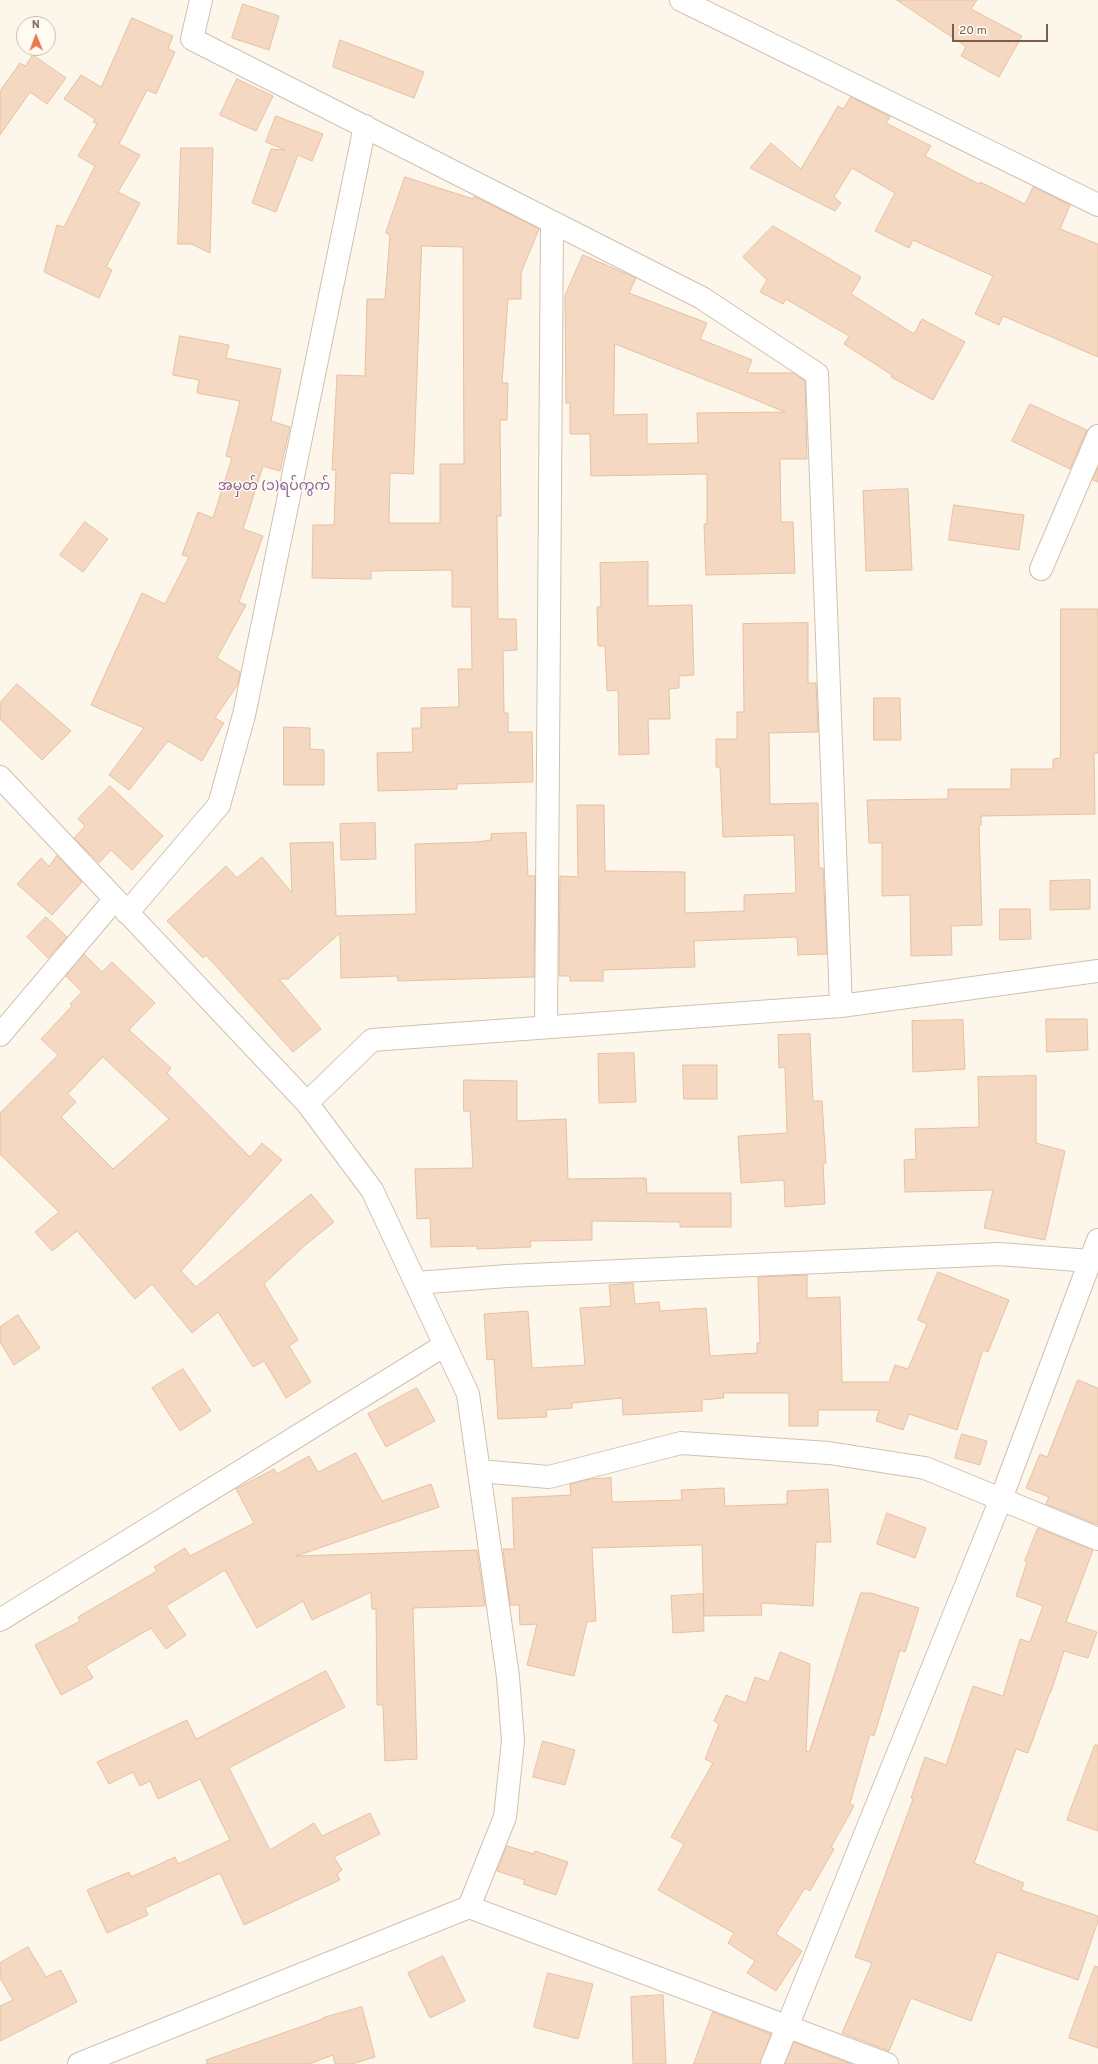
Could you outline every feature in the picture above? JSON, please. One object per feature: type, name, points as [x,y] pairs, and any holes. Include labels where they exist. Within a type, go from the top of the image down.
[{"type":"street","points":[[201,0],[192,39],[702,298],[817,374],[841,1006]]},
{"type":"street","points":[[681,0],[1098,205]]},
{"type":"street","points":[[0,1035],[121,906],[219,806],[244,715],[365,126]]},
{"type":"street","points":[[546,1027],[552,222]]},
{"type":"street","points":[[1041,569],[1098,436]]},
{"type":"street","points":[[0,778],[307,1103],[372,1190],[468,1394],[508,1677],[513,1741],[505,1817],[470,1907]]},
{"type":"street","points":[[307,1103],[372,1040],[841,1006],[1098,971]]},
{"type":"street","points":[[772,2064],[786,2026],[1001,1499],[1098,1240]]},
{"type":"street","points":[[416,1283],[523,1276],[999,1254],[1090,1261]]},
{"type":"street","points":[[0,1620],[445,1345]]},
{"type":"street","points":[[479,1471],[549,1477],[682,1443],[828,1454],[925,1468],[1098,1539]]},
{"type":"street","points":[[79,2064],[470,1907],[887,2064]]},
{"type":"building","points":[[897,0],[977,0],[971,9],[1022,36],[999,77],[961,56],[966,47]]},
{"type":"building","points":[[243,4],[279,16],[269,50],[232,38]]},
{"type":"building","points":[[132,18],[173,36],[168,49],[175,52],[156,94],[147,90],[119,144],[140,155],[118,192],[140,203],[106,267],[112,270],[99,298],[44,272],[57,225],[64,227],[95,166],[78,156],[97,124],[93,122],[95,119],[64,99],[81,75],[101,87]]},
{"type":"building","points":[[340,40],[424,72],[414,98],[333,67]]},
{"type":"building","points":[[32,56],[34,56],[66,78],[47,104],[30,92],[0,135],[0,91],[20,63],[25,66]]},
{"type":"building","points":[[237,79],[273,96],[256,131],[220,115]]},
{"type":"building","points":[[851,97],[890,117],[886,123],[931,146],[925,156],[979,184],[980,182],[1025,204],[1033,187],[1070,205],[1060,229],[1098,244],[1098,357],[1003,316],[999,325],[975,314],[993,276],[913,240],[909,248],[875,231],[895,193],[852,168],[834,197],[841,203],[835,211],[750,168],[771,143],[801,169],[838,106],[843,109]]},
{"type":"building","points":[[276,116],[323,134],[312,161],[298,155],[276,212],[252,203],[271,149],[285,150],[266,142]]},
{"type":"building","points":[[181,148],[213,148],[210,253],[191,244],[178,244]]},
{"type":"building","points":[[405,177],[473,199],[474,196],[539,229],[521,273],[521,299],[508,299],[502,383],[508,383],[507,420],[500,420],[501,516],[497,516],[498,619],[516,619],[517,650],[503,651],[504,713],[508,713],[508,732],[532,732],[533,782],[457,784],[457,789],[378,791],[377,753],[413,752],[412,728],[421,728],[421,708],[459,707],[458,669],[472,669],[471,607],[452,607],[452,570],[371,571],[371,579],[312,578],[313,525],[334,525],[336,470],[332,470],[337,375],[365,376],[367,299],[385,299],[390,235],[386,233]],"holes":[[[422,246],[463,247],[464,464],[440,464],[440,523],[389,523],[390,473],[413,474]]]},
{"type":"building","points":[[773,226],[861,277],[851,294],[914,334],[922,319],[965,342],[933,400],[891,377],[892,375],[844,344],[849,336],[786,299],[783,304],[760,292],[767,280],[743,257]]},
{"type":"building","points":[[583,255],[636,278],[629,293],[707,323],[700,339],[752,360],[747,373],[794,373],[805,381],[807,459],[780,459],[781,522],[793,522],[795,573],[706,575],[704,524],[707,524],[707,474],[591,476],[590,434],[570,434],[570,403],[566,403],[565,296]],"holes":[[[615,344],[785,412],[697,413],[698,443],[647,444],[647,414],[614,415]]]},
{"type":"building","points":[[180,336],[229,345],[226,358],[281,369],[271,421],[290,427],[280,471],[263,466],[243,529],[263,536],[239,602],[246,605],[217,658],[240,672],[238,684],[215,718],[224,723],[202,761],[168,741],[129,790],[109,775],[144,728],[91,705],[142,593],[165,604],[189,557],[182,555],[198,512],[213,518],[232,458],[226,456],[240,401],[197,393],[199,380],[173,375]]},
{"type":"building","points":[[1030,404],[1087,430],[1070,469],[1012,441]]},
{"type":"building","points":[[1098,468],[1098,482],[1093,480]]},
{"type":"building","points":[[908,489],[912,570],[866,571],[863,491]]},
{"type":"building","points":[[954,505],[1024,515],[1019,550],[949,540]]},
{"type":"building","points":[[85,522],[108,539],[83,572],[60,555]]},
{"type":"building","points":[[648,562],[648,606],[692,605],[694,675],[679,676],[679,688],[669,689],[670,719],[648,719],[649,754],[619,755],[618,690],[607,691],[605,646],[598,646],[597,607],[601,607],[600,563]]},
{"type":"building","points":[[1061,609],[1098,609],[1098,753],[1094,753],[1095,814],[981,816],[981,825],[979,825],[982,925],[951,926],[952,955],[911,956],[910,895],[882,896],[882,843],[869,843],[867,800],[948,799],[948,789],[1011,789],[1011,769],[1053,769],[1053,759],[1060,758]]},
{"type":"building","points":[[808,623],[808,683],[816,683],[818,732],[769,733],[770,804],[818,803],[819,868],[823,868],[827,954],[798,955],[797,937],[694,941],[695,967],[603,970],[603,981],[570,981],[570,976],[559,976],[560,876],[578,877],[577,805],[604,805],[605,871],[685,872],[685,913],[744,911],[744,895],[796,893],[794,835],[723,837],[720,767],[716,767],[716,739],[737,739],[737,712],[744,712],[743,624]]},
{"type":"building","points":[[17,684],[71,731],[42,760],[0,719],[0,703]]},
{"type":"building","points":[[874,698],[900,698],[901,740],[874,740]]},
{"type":"building","points":[[284,727],[310,728],[310,749],[324,750],[324,785],[284,785]]},
{"type":"building","points":[[110,786],[163,836],[132,870],[111,850],[99,863],[74,838],[85,826],[78,819]]},
{"type":"building","points":[[375,823],[376,859],[341,860],[340,824]]},
{"type":"building","points":[[526,833],[528,876],[535,876],[534,977],[398,981],[397,976],[341,978],[340,933],[288,979],[279,979],[321,1029],[293,1052],[206,955],[203,958],[167,921],[226,866],[237,878],[262,857],[292,893],[290,843],[333,842],[336,916],[416,914],[415,844],[477,842],[491,840],[491,834]]},
{"type":"building","points":[[57,856],[82,882],[52,915],[17,884],[41,858],[49,866]]},
{"type":"building","points":[[1090,880],[1090,909],[1050,910],[1050,881]]},
{"type":"building","points":[[1000,909],[1030,909],[1031,939],[1000,940]]},
{"type":"building","points":[[46,917],[67,937],[48,958],[27,937]]},
{"type":"building","points":[[84,954],[102,972],[112,962],[155,1003],[129,1030],[171,1068],[167,1073],[250,1157],[262,1143],[282,1160],[181,1271],[196,1287],[311,1194],[334,1222],[304,1246],[264,1284],[298,1340],[289,1346],[311,1382],[286,1398],[264,1361],[253,1367],[218,1312],[192,1333],[152,1284],[135,1299],[77,1231],[52,1251],[35,1232],[59,1212],[0,1154],[0,1113],[58,1055],[41,1039],[72,1006],[70,1004],[82,992],[66,976]],"holes":[[[103,1057],[169,1119],[113,1169],[61,1117],[76,1102],[68,1094]]]},
{"type":"building","points":[[1046,1019],[1087,1019],[1088,1050],[1047,1052]]},
{"type":"building","points":[[963,1020],[965,1069],[913,1072],[912,1021]]},
{"type":"building","points":[[810,1034],[813,1101],[822,1101],[826,1163],[823,1163],[825,1204],[785,1207],[784,1180],[741,1183],[738,1136],[787,1133],[785,1067],[779,1068],[778,1035]]},
{"type":"building","points":[[634,1053],[636,1102],[599,1103],[598,1054]]},
{"type":"building","points":[[683,1065],[717,1065],[717,1099],[684,1099]]},
{"type":"building","points":[[1036,1076],[1036,1143],[1065,1151],[1045,1240],[984,1228],[993,1190],[905,1192],[904,1160],[916,1159],[915,1129],[979,1127],[978,1077]]},
{"type":"building","points":[[464,1080],[517,1081],[517,1121],[566,1119],[568,1179],[646,1178],[647,1193],[731,1193],[731,1227],[680,1227],[680,1222],[592,1221],[592,1240],[530,1241],[531,1247],[477,1249],[477,1246],[431,1247],[430,1218],[417,1219],[415,1169],[473,1168],[470,1111],[464,1111]]},
{"type":"building","points":[[938,1272],[1009,1300],[988,1352],[983,1350],[957,1430],[909,1414],[903,1430],[876,1421],[879,1410],[818,1410],[818,1426],[789,1426],[789,1393],[723,1393],[724,1398],[702,1400],[702,1411],[623,1415],[622,1398],[572,1403],[572,1408],[546,1410],[547,1417],[498,1419],[494,1359],[487,1360],[484,1314],[528,1311],[532,1368],[585,1365],[580,1308],[611,1306],[609,1285],[633,1283],[635,1304],[659,1302],[660,1311],[706,1308],[710,1356],[757,1353],[757,1343],[760,1343],[758,1277],[807,1275],[807,1298],[840,1297],[842,1382],[889,1382],[895,1365],[908,1369],[927,1324],[918,1320]]},
{"type":"building","points":[[18,1315],[40,1348],[14,1365],[0,1342],[0,1327]]},
{"type":"building","points":[[183,1369],[211,1411],[180,1431],[152,1388]]},
{"type":"building","points":[[1078,1380],[1098,1388],[1098,1525],[1046,1504],[1049,1497],[1026,1488],[1040,1454],[1047,1457]]},
{"type":"building","points":[[417,1388],[435,1421],[386,1447],[368,1414]]},
{"type":"building","points":[[962,1434],[987,1441],[980,1465],[955,1458]]},
{"type":"building","points":[[356,1453],[382,1501],[431,1484],[439,1507],[296,1556],[477,1550],[485,1606],[413,1608],[417,1759],[385,1761],[383,1705],[377,1705],[376,1609],[372,1609],[371,1592],[312,1620],[303,1601],[257,1628],[225,1570],[166,1606],[186,1635],[166,1649],[151,1628],[86,1666],[93,1678],[61,1695],[35,1645],[80,1621],[78,1617],[157,1571],[154,1567],[185,1548],[190,1556],[254,1523],[236,1489],[274,1469],[277,1474],[309,1456],[318,1472]]},
{"type":"building","points":[[611,1478],[612,1502],[682,1500],[681,1490],[724,1488],[725,1506],[787,1504],[787,1491],[828,1489],[831,1542],[816,1542],[813,1606],[761,1603],[762,1615],[704,1616],[702,1545],[592,1548],[596,1621],[587,1622],[574,1676],[527,1665],[537,1624],[520,1625],[519,1605],[510,1605],[503,1549],[514,1549],[512,1498],[571,1495],[570,1484],[590,1479]]},
{"type":"building","points":[[887,1513],[926,1528],[915,1558],[877,1544]]},
{"type":"building","points":[[1038,1528],[1093,1550],[1066,1622],[1097,1632],[1088,1658],[1064,1651],[1051,1692],[1028,1753],[1016,1749],[974,1863],[1024,1883],[1021,1890],[1098,1916],[1098,1921],[1078,1980],[997,1952],[971,2021],[911,1998],[889,2051],[842,2033],[872,1963],[855,1957],[913,1799],[911,1798],[925,1757],[946,1765],[973,1686],[1003,1696],[1020,1639],[1030,1642],[1043,1606],[1016,1596],[1027,1562],[1025,1561]]},
{"type":"building","points":[[861,1593],[871,1593],[919,1608],[905,1652],[900,1650],[874,1736],[870,1734],[850,1803],[854,1806],[831,1847],[834,1849],[810,1891],[805,1888],[776,1934],[802,1951],[776,1991],[747,1973],[755,1961],[728,1943],[734,1933],[658,1890],[684,1844],[671,1837],[713,1763],[705,1759],[719,1724],[714,1721],[726,1695],[746,1703],[755,1677],[769,1682],[780,1652],[810,1664],[806,1751],[809,1752]]},
{"type":"building","points":[[703,1594],[704,1631],[673,1633],[671,1596]]},
{"type":"building","points":[[326,1671],[345,1707],[229,1768],[270,1850],[314,1823],[322,1836],[370,1813],[380,1834],[334,1857],[342,1870],[337,1874],[340,1880],[244,1925],[220,1873],[145,1908],[148,1915],[107,1933],[87,1890],[129,1872],[131,1877],[175,1857],[178,1864],[230,1840],[200,1779],[158,1799],[150,1781],[140,1786],[133,1772],[109,1784],[97,1762],[187,1720],[196,1739]]},
{"type":"building","points":[[543,1741],[575,1750],[565,1785],[533,1777]]},
{"type":"building","points":[[1095,1745],[1098,1745],[1098,1831],[1067,1820]]},
{"type":"building","points":[[507,1846],[534,1854],[535,1851],[568,1862],[556,1895],[523,1884],[525,1880],[497,1871]]},
{"type":"building","points":[[28,1947],[46,1977],[61,1970],[77,2002],[0,2041],[0,2006],[13,2000],[0,1978],[0,1963]]},
{"type":"building","points":[[443,1956],[465,2001],[430,2018],[408,1973]]},
{"type":"building","points":[[1095,1966],[1098,1967],[1098,2048],[1069,2038]]},
{"type":"building","points":[[548,1973],[593,1984],[578,2039],[534,2027]]},
{"type":"building","points":[[663,1995],[666,2064],[633,2064],[631,1997]]},
{"type":"building","points":[[362,2007],[375,2057],[352,2064],[335,2064],[333,2055],[309,2064],[207,2064],[206,2060],[323,2018]]},
{"type":"building","points":[[713,2012],[771,2034],[760,2064],[694,2064]]},
{"type":"building","points":[[794,2042],[851,2064],[785,2064]]},
{"type":"district","name":"အမှတ် (၁)ရပ်ကွက်","points":[[274,487]]}]
